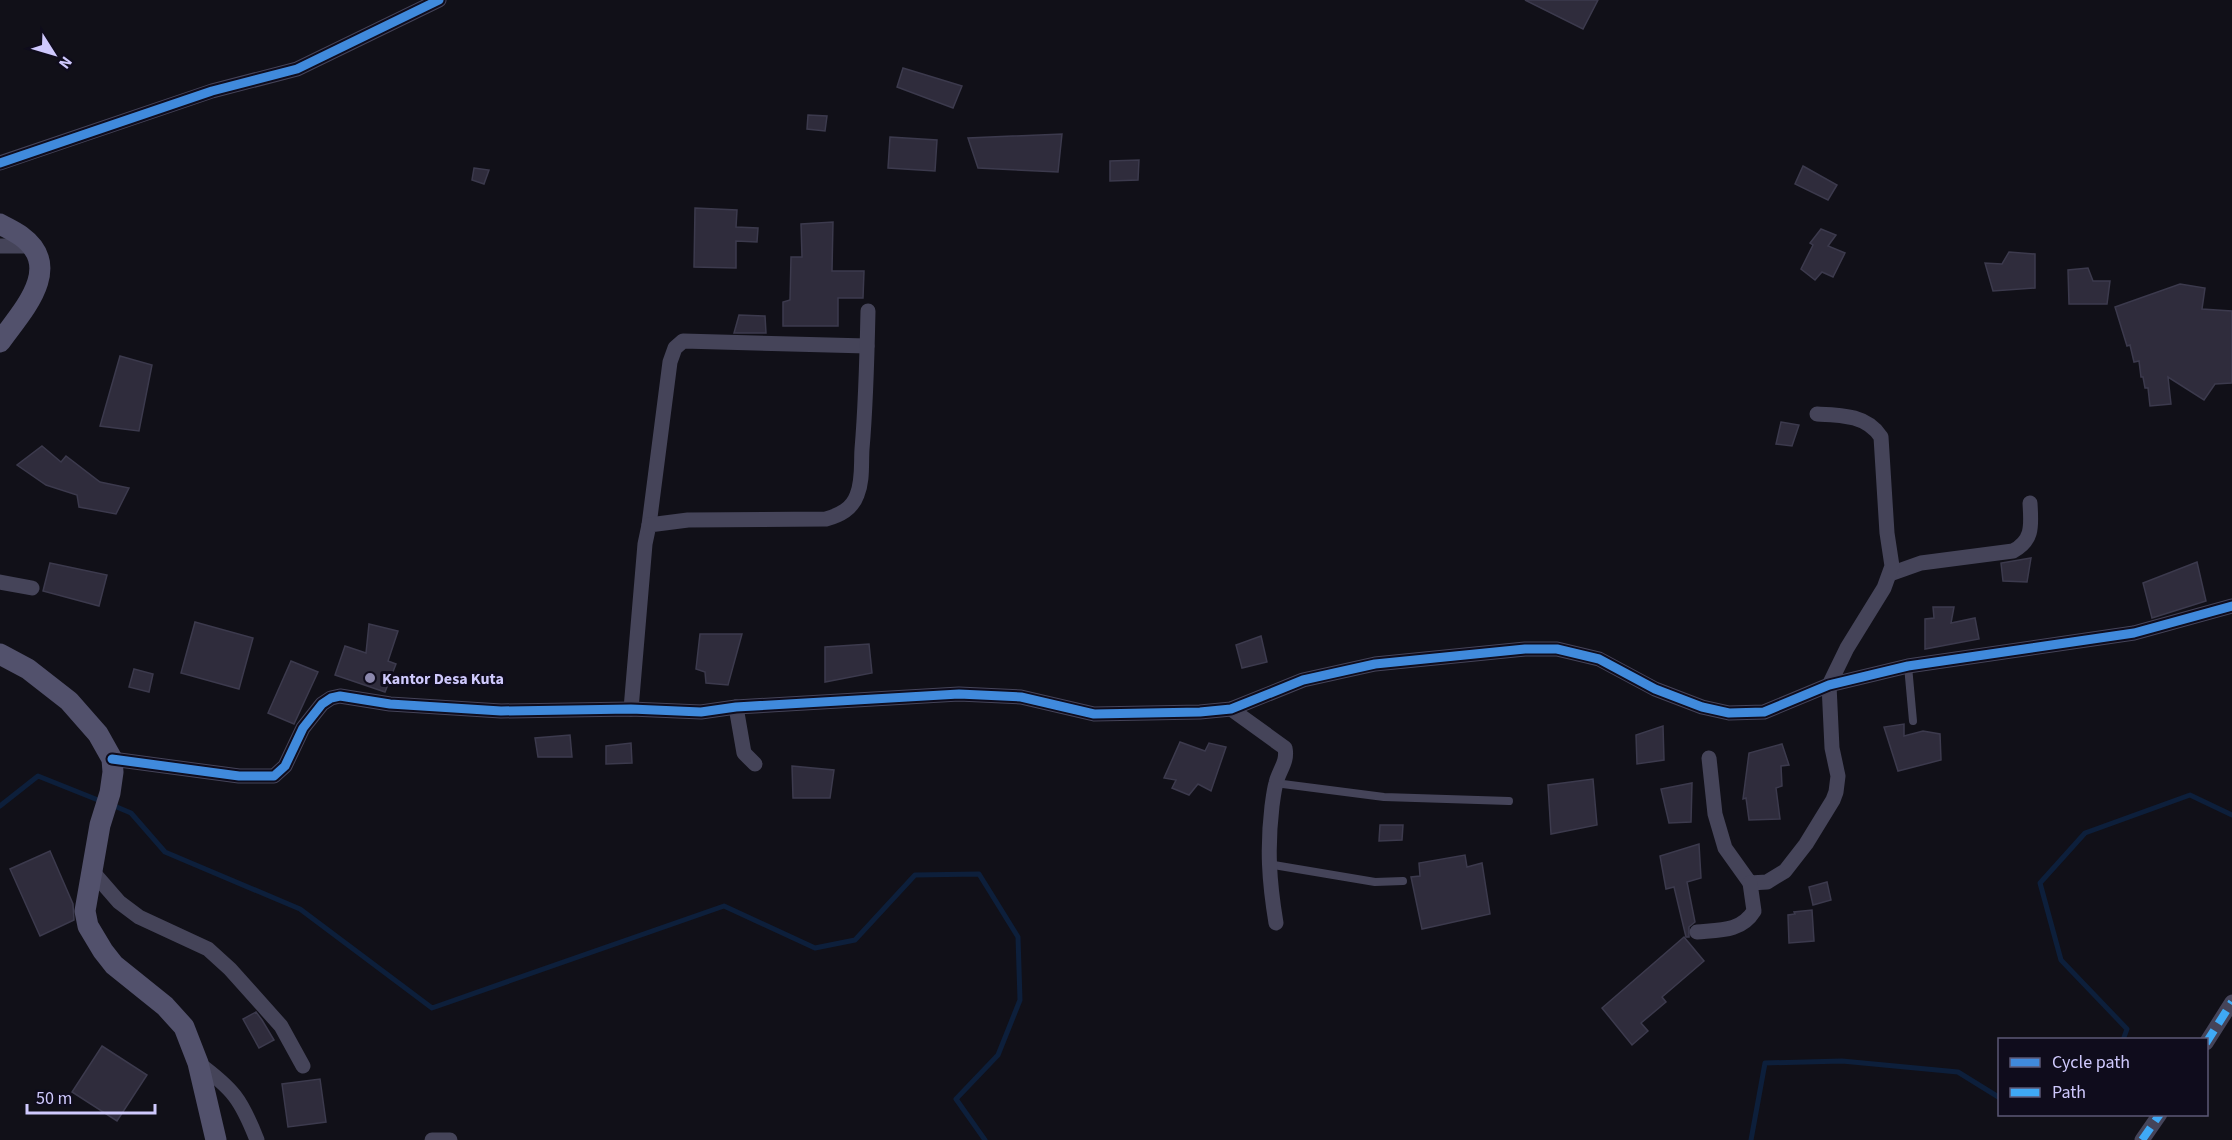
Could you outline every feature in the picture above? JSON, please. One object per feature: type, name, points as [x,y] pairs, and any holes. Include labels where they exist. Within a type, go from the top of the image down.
[{"type":"main road","points":[[0,224],[22,237],[37,256],[40,268],[39,281],[34,294],[0,342]]},
{"type":"main road","points":[[0,654],[28,669],[69,701],[98,734],[112,759],[110,793],[100,825],[85,911],[88,927],[114,965],[165,1006],[184,1027],[198,1063],[216,1140]]},
{"type":"street","points":[[0,163],[212,91],[297,69],[439,0]]},
{"type":"street","points":[[0,246],[30,246]]},
{"type":"street","points":[[649,525],[688,520],[826,519],[839,515],[849,508],[857,496],[861,480],[866,412],[868,311]]},
{"type":"street","points":[[631,709],[645,544],[670,362],[675,348],[683,341],[867,346]]},
{"type":"street","points":[[1750,883],[1767,882],[1785,871],[1806,844],[1833,800],[1838,776],[1832,748],[1829,686],[1847,648],[1884,588],[1892,566],[1887,533],[1881,437],[1875,427],[1865,421],[1842,415],[1817,414]]},
{"type":"street","points":[[1890,574],[1921,563],[2013,551],[2024,545],[2031,529],[2030,502]]},
{"type":"street","points":[[0,582],[33,588]]},
{"type":"street","points":[[112,759],[239,776],[274,776],[285,766],[303,728],[322,704],[331,698],[340,696],[390,704],[501,711],[631,709],[701,712],[736,707],[959,694],[1021,697],[1094,714],[1200,712],[1231,709],[1303,680],[1375,664],[1525,649],[1557,649],[1599,659],[1655,689],[1702,707],[1729,713],[1764,712],[1829,686],[1908,666],[2134,633],[2232,606]]},
{"type":"street","points":[[736,707],[744,753],[755,764]]},
{"type":"street","points":[[1231,709],[1285,748],[1285,763],[1275,783],[1268,864],[1276,922]]},
{"type":"street","points":[[1697,932],[1732,929],[1746,921],[1754,911],[1750,883],[1725,848],[1715,814],[1709,759]]},
{"type":"street","points":[[92,871],[119,902],[132,912],[208,949],[230,969],[281,1026],[303,1066]]},
{"type":"street","points":[[2208,1040],[2232,1002]]},
{"type":"street","points":[[198,1063],[227,1085],[236,1096],[249,1117],[257,1140]]},
{"type":"street","points":[[2142,1140],[2159,1116]]},
{"type":"street","points":[[432,1140],[450,1140]]},
{"type":"lane","points":[[1908,666],[1913,721]]},
{"type":"lane","points":[[1275,783],[1384,797],[1509,801]]},
{"type":"lane","points":[[1268,864],[1375,882],[1403,881]]},
{"type":"building","points":[[1525,0],[1598,0],[1583,29]]},
{"type":"building","points":[[903,68],[962,86],[953,108],[897,87]]},
{"type":"building","points":[[808,115],[827,116],[825,131],[807,129]]},
{"type":"building","points":[[1062,134],[1058,172],[978,168],[968,138]]},
{"type":"building","points":[[890,137],[937,140],[935,171],[888,168]]},
{"type":"building","points":[[1139,160],[1138,180],[1110,181],[1110,161]]},
{"type":"building","points":[[1803,166],[1837,185],[1828,200],[1795,184]]},
{"type":"building","points":[[474,168],[489,170],[484,184],[472,180]]},
{"type":"building","points":[[695,208],[737,210],[736,227],[758,228],[757,242],[736,241],[736,268],[694,267]]},
{"type":"building","points":[[833,222],[832,271],[864,271],[863,298],[838,298],[838,326],[783,326],[783,302],[790,300],[791,257],[802,257],[801,224]]},
{"type":"building","points":[[1821,229],[1836,235],[1828,246],[1845,253],[1833,277],[1822,272],[1815,280],[1801,269],[1813,245],[1810,243]]},
{"type":"building","points":[[2009,252],[2035,254],[2035,288],[1993,291],[1985,263],[2002,264]]},
{"type":"building","points":[[2088,268],[2093,281],[2110,281],[2107,304],[2069,304],[2068,270]]},
{"type":"building","points":[[2180,284],[2205,288],[2202,309],[2232,311],[2232,383],[2215,384],[2204,400],[2168,377],[2171,404],[2150,406],[2148,388],[2145,388],[2143,377],[2141,377],[2139,361],[2134,362],[2115,307]]},
{"type":"building","points":[[739,315],[765,316],[766,333],[734,333]]},
{"type":"building","points":[[120,356],[152,365],[139,431],[100,426]]},
{"type":"building","points":[[1781,422],[1799,425],[1792,446],[1776,444]]},
{"type":"building","points":[[42,446],[61,462],[66,456],[100,482],[129,488],[116,514],[79,507],[77,495],[46,485],[17,465]]},
{"type":"building","points":[[2031,558],[2027,582],[2003,581],[2001,563]]},
{"type":"building","points":[[2197,562],[2206,601],[2152,618],[2143,583]]},
{"type":"building","points":[[50,563],[107,575],[99,606],[43,591]]},
{"type":"building","points":[[1933,607],[1954,607],[1951,623],[1975,618],[1979,639],[1925,649],[1925,619],[1934,618]]},
{"type":"building","points":[[195,622],[253,638],[239,689],[181,673]]},
{"type":"building","points":[[369,624],[398,631],[388,661],[396,664],[385,692],[335,675],[345,646],[366,653]]},
{"type":"building","points":[[700,634],[742,634],[728,685],[706,683],[705,672],[696,669]]},
{"type":"building","points":[[1261,636],[1267,662],[1242,668],[1236,645]]},
{"type":"building","points":[[869,644],[872,673],[825,682],[825,647]]},
{"type":"building","points":[[291,661],[318,672],[294,724],[268,713]]},
{"type":"building","points":[[134,669],[153,674],[149,692],[129,687]]},
{"type":"building","points":[[1904,724],[1904,736],[1923,731],[1940,734],[1941,760],[1898,771],[1884,727]]},
{"type":"building","points":[[1663,726],[1664,760],[1637,764],[1636,735]]},
{"type":"building","points":[[570,735],[572,757],[538,757],[535,738]]},
{"type":"building","points":[[1180,742],[1205,751],[1209,743],[1226,747],[1211,791],[1198,784],[1189,795],[1172,788],[1176,780],[1164,778]]},
{"type":"building","points":[[631,743],[632,763],[606,764],[606,746]]},
{"type":"building","points":[[1782,744],[1789,765],[1781,766],[1782,786],[1776,788],[1780,819],[1749,820],[1746,798],[1743,799],[1749,753]]},
{"type":"building","points":[[792,766],[834,770],[830,798],[793,798]]},
{"type":"building","points":[[1593,779],[1597,825],[1551,834],[1548,785]]},
{"type":"building","points":[[1692,783],[1691,822],[1669,823],[1661,789]]},
{"type":"building","points":[[1380,825],[1403,825],[1402,840],[1379,841]]},
{"type":"building","points":[[1699,844],[1701,878],[1687,882],[1695,922],[1689,927],[1689,937],[1686,937],[1674,887],[1666,889],[1660,856]]},
{"type":"building","points":[[50,851],[73,904],[74,920],[40,936],[10,869]]},
{"type":"building","points":[[1465,855],[1467,867],[1482,863],[1490,914],[1422,929],[1411,877],[1420,876],[1419,863]]},
{"type":"building","points":[[1827,882],[1831,900],[1813,905],[1809,887]]},
{"type":"building","points":[[1812,910],[1814,941],[1789,943],[1788,915]]},
{"type":"building","points":[[1684,937],[1704,961],[1662,997],[1666,1002],[1641,1023],[1648,1031],[1632,1045],[1602,1008]]},
{"type":"building","points":[[256,1012],[274,1040],[259,1048],[243,1019]]},
{"type":"building","points":[[102,1046],[147,1075],[117,1121],[72,1092]]},
{"type":"building","points":[[320,1079],[326,1122],[288,1127],[282,1084]]},
{"type":"waterway","points":[[0,806],[38,776],[103,802]]},
{"type":"waterway","points":[[2124,1038],[2127,1029],[2061,960],[2040,883],[2085,833],[2190,795],[2232,815]]},
{"type":"waterway","points":[[112,805],[131,813],[165,852],[300,909],[432,1008],[724,906],[815,948],[855,940],[915,875],[979,874],[1018,937],[1020,1000],[998,1055],[956,1099],[985,1140]]},
{"type":"waterway","points":[[1751,1140],[1765,1063],[1842,1061],[1958,1072],[1998,1097]]},
{"type":"marked path","points":[[2208,1040],[2232,1002]]},
{"type":"marked path","points":[[2142,1140],[2159,1116]]},
{"type":"cycle path","points":[[0,163],[212,91],[297,69],[439,0]]},
{"type":"cycle path","points":[[112,759],[239,776],[274,776],[285,766],[303,728],[322,704],[331,698],[340,696],[390,704],[501,711],[631,709],[701,712],[736,707],[959,694],[1021,697],[1094,714],[1200,712],[1231,709],[1303,680],[1375,664],[1525,649],[1557,649],[1599,659],[1655,689],[1702,707],[1729,713],[1764,712],[1829,685],[1908,666],[2134,633],[2232,606]]},
{"type":"place","name":"Kantor Desa Kuta","points":[[370,678]]}]
